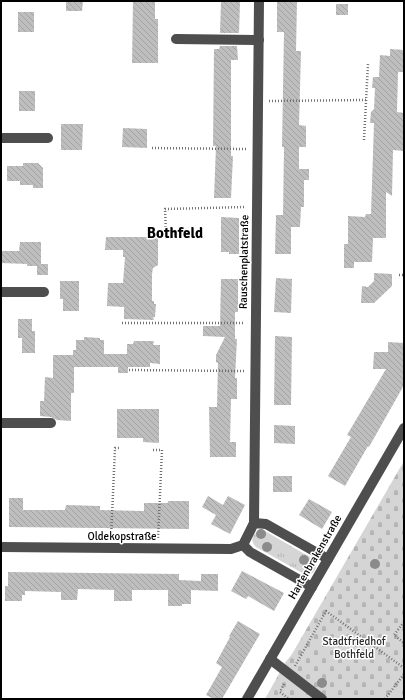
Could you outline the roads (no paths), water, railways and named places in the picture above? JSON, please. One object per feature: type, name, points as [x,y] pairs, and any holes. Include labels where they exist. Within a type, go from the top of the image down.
[{"type":"street","name":"Rauschenplatstraße","points":[[254,523],[259,1]]},
{"type":"street","points":[[176,39],[259,40]]},
{"type":"street","points":[[1,138],[48,138]]},
{"type":"street","points":[[1,292],[44,292]]},
{"type":"street","points":[[1,423],[51,423]]},
{"type":"street","name":"Hartenbrakenstraße","points":[[247,699],[404,428]]},
{"type":"street","points":[[312,586],[250,552],[242,545],[254,523],[266,524],[328,559]]},
{"type":"street","name":"Oldekopstraße","points":[[1,548],[231,549],[242,545]]},
{"type":"street","points":[[270,659],[322,699]]},
{"type":"district","name":"Bothfeld","points":[[175,233]]},
{"type":"park label","name":"Stadtfriedhof Bothfeld","points":[[354,647]]}]
